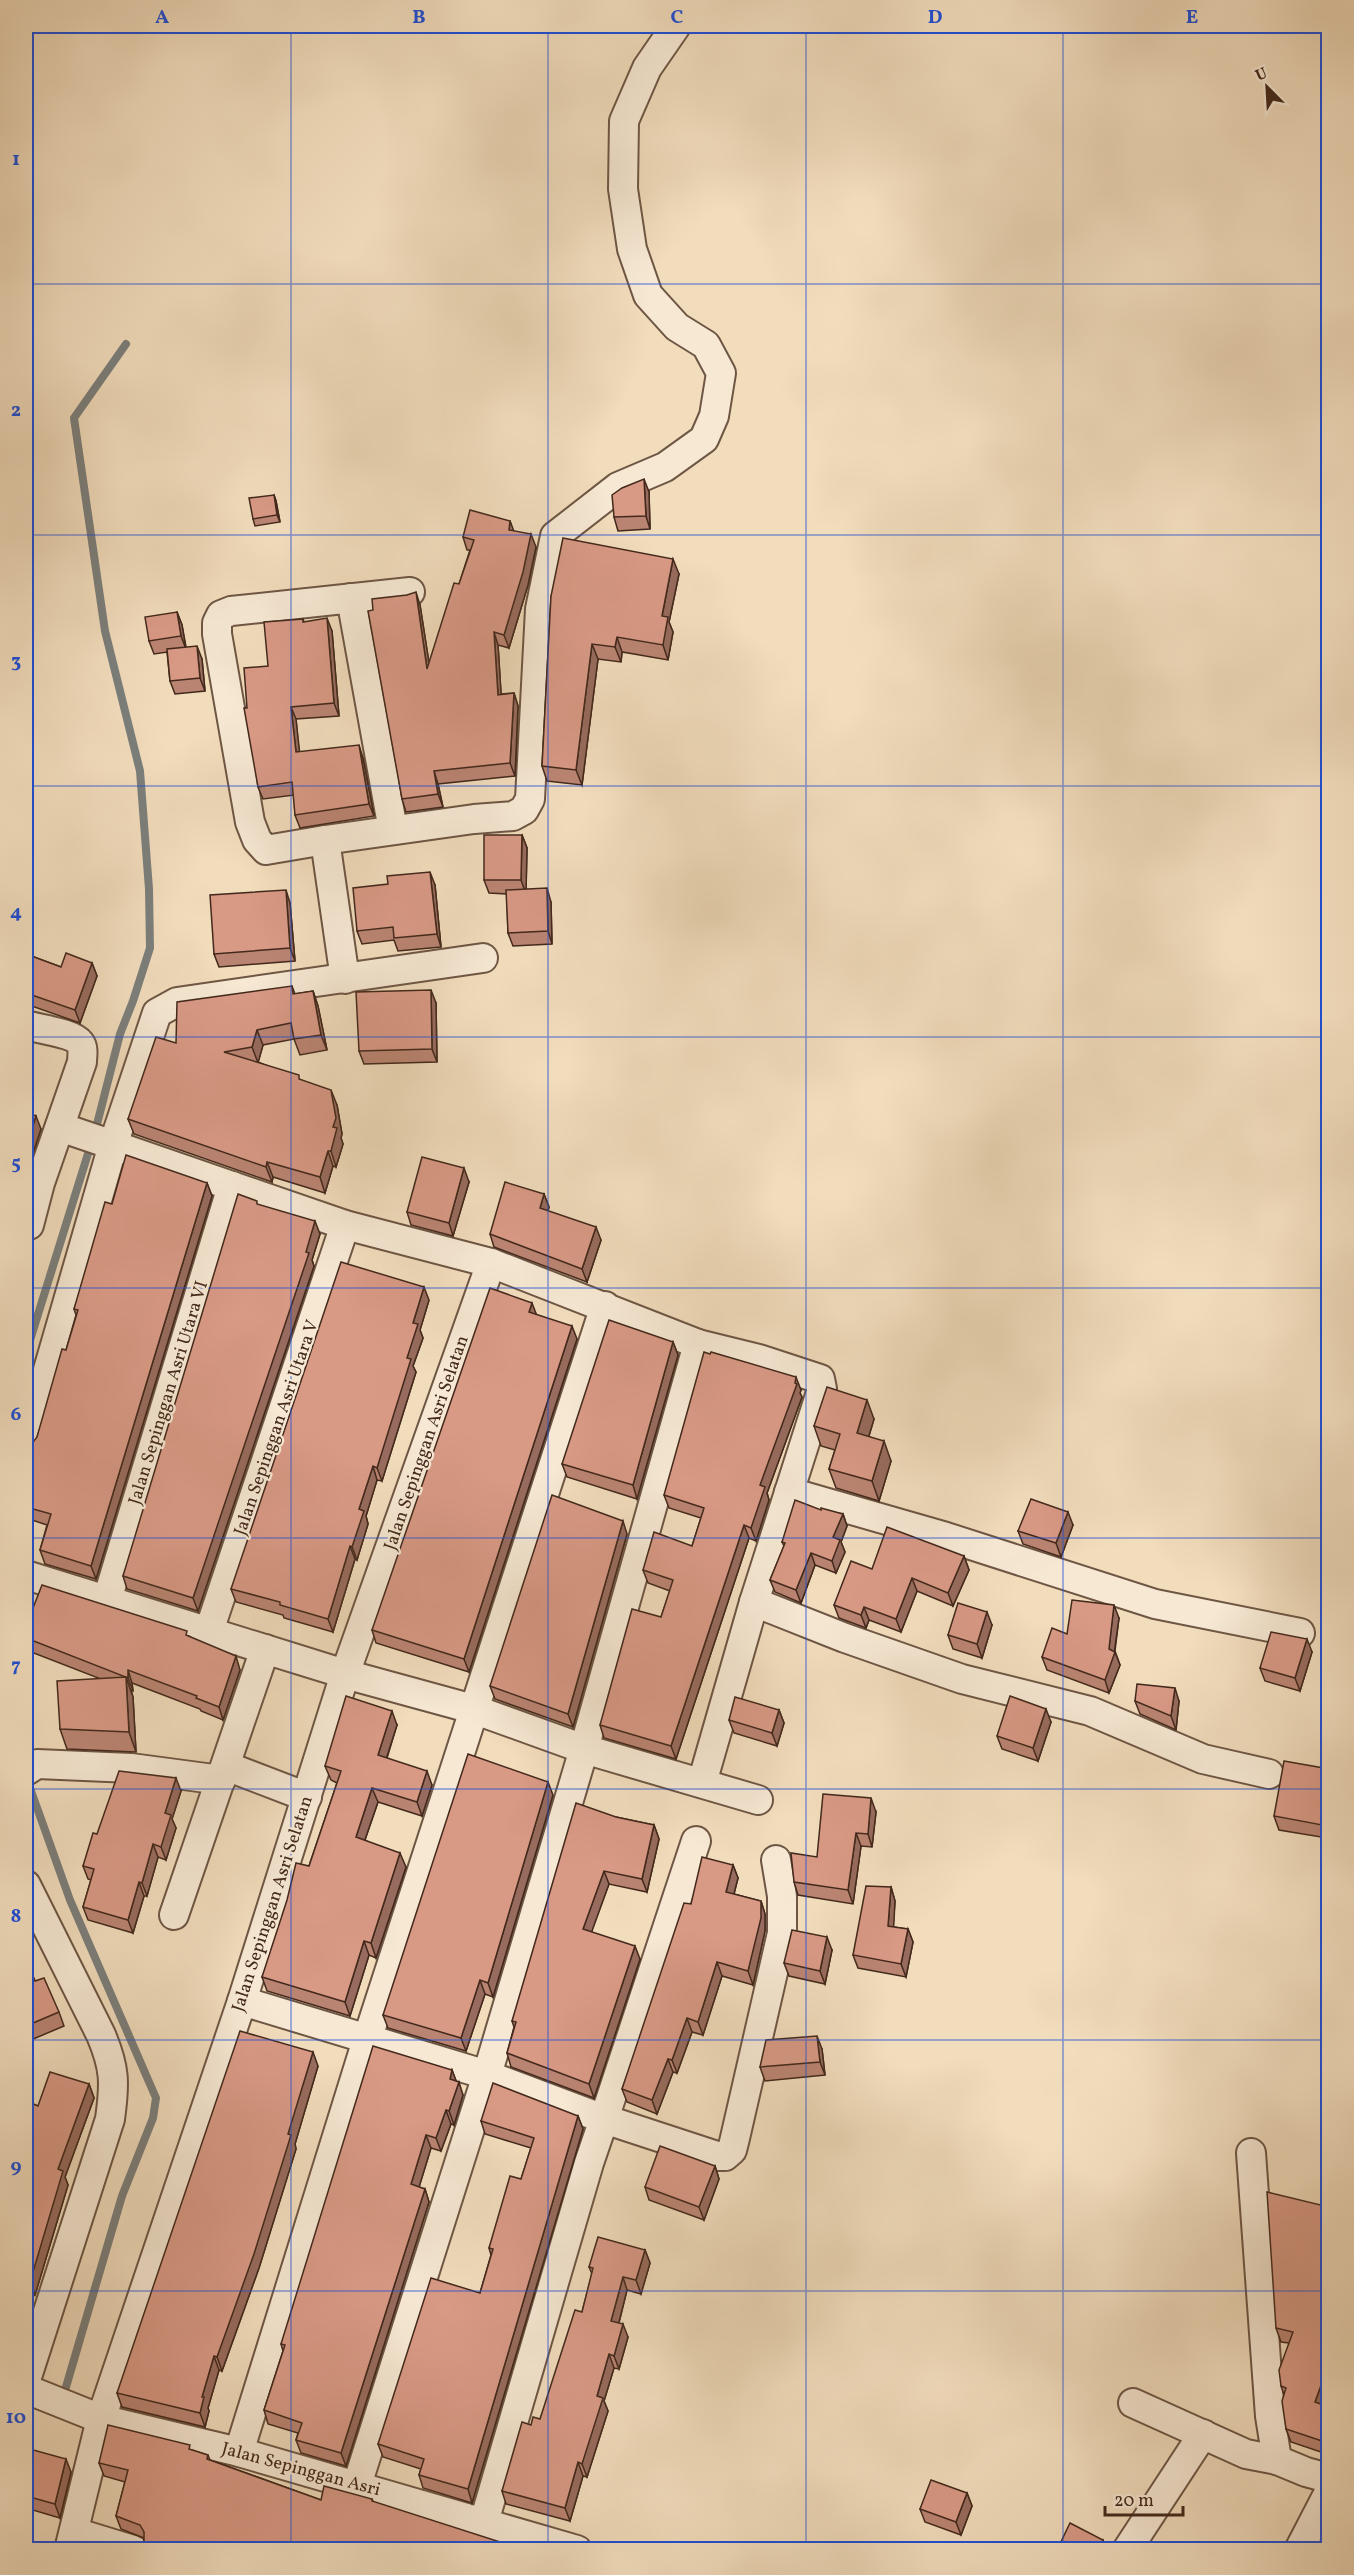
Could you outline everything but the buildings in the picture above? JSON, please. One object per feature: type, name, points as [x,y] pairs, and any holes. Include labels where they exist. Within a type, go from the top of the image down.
[{"type":"street","points":[[410,592],[231,611],[221,615],[217,623],[250,822],[257,840],[266,850],[393,830],[513,816],[524,810],[530,799],[540,609],[555,536],[618,487],[665,467],[704,439],[714,416],[722,374],[706,345],[677,327],[648,295],[632,249],[623,189],[624,121],[647,68],[676,26]]},
{"type":"street","points":[[351,597],[393,830]]},
{"type":"street","points":[[325,840],[345,979]]},
{"type":"street","points":[[26,1446],[111,1144],[157,1013],[177,1002],[219,994],[345,979],[483,958]]},
{"type":"street","points":[[26,1025],[71,1037],[81,1044],[82,1062],[63,1129],[40,1183],[27,1228]]},
{"type":"street","points":[[63,1129],[345,1226],[491,1263],[698,1344],[759,1359],[820,1379],[822,1389],[754,1602],[702,1783]]},
{"type":"street","name":"Jalan Sepinggan Asri Utara VI","points":[[107,1600],[232,1186]]},
{"type":"street","name":"Jalan Sepinggan Asri Utara V","points":[[209,1631],[345,1226]]},
{"type":"street","name":"Jalan Sepinggan Asri Selatan","points":[[72,2541],[93,2417],[242,2001],[345,1674],[491,1263]]},
{"type":"street","points":[[239,2452],[367,2040],[605,1306]]},
{"type":"street","points":[[357,2485],[487,2075],[584,1749],[698,1344]]},
{"type":"street","points":[[789,1492],[946,1536],[1155,1604],[1300,1633]]},
{"type":"street","points":[[26,1575],[345,1674],[473,1709],[584,1749],[758,1800]]},
{"type":"street","points":[[754,1602],[845,1638],[963,1679],[1090,1711],[1203,1759],[1269,1774]]},
{"type":"street","points":[[174,1915],[265,1649]]},
{"type":"street","points":[[31,1768],[131,1768],[224,1773],[307,1797]]},
{"type":"street","points":[[484,2522],[589,2163],[696,1841]]},
{"type":"street","points":[[242,2001],[487,2075],[604,2120],[717,2156],[725,2156],[732,2150],[782,1933],[782,1896],[776,1860]]},
{"type":"street","points":[[26,1885],[101,2035],[111,2058],[115,2085],[110,2119],[27,2387]]},
{"type":"street","points":[[1251,2152],[1270,2416],[1277,2460]]},
{"type":"street","name":"Jalan Sepinggan Asri","points":[[27,2387],[93,2417],[239,2452],[577,2550]]},
{"type":"street","points":[[1132,2403],[1246,2454],[1277,2460],[1306,2472],[1329,2478]]},
{"type":"street","points":[[1127,2550],[1203,2434]]},
{"type":"street","points":[[1299,2550],[1329,2494]]},
{"type":"street","points":[[72,2541],[133,2550]]},
{"type":"waterway","points":[[95,1132],[120,1034],[150,948],[149,889],[140,771],[105,631],[74,418],[126,344]]},
{"type":"waterway","points":[[26,1353],[91,1144]]},
{"type":"waterway","points":[[26,1777],[70,1900],[156,2098],[153,2118],[122,2196],[66,2387]]}]
